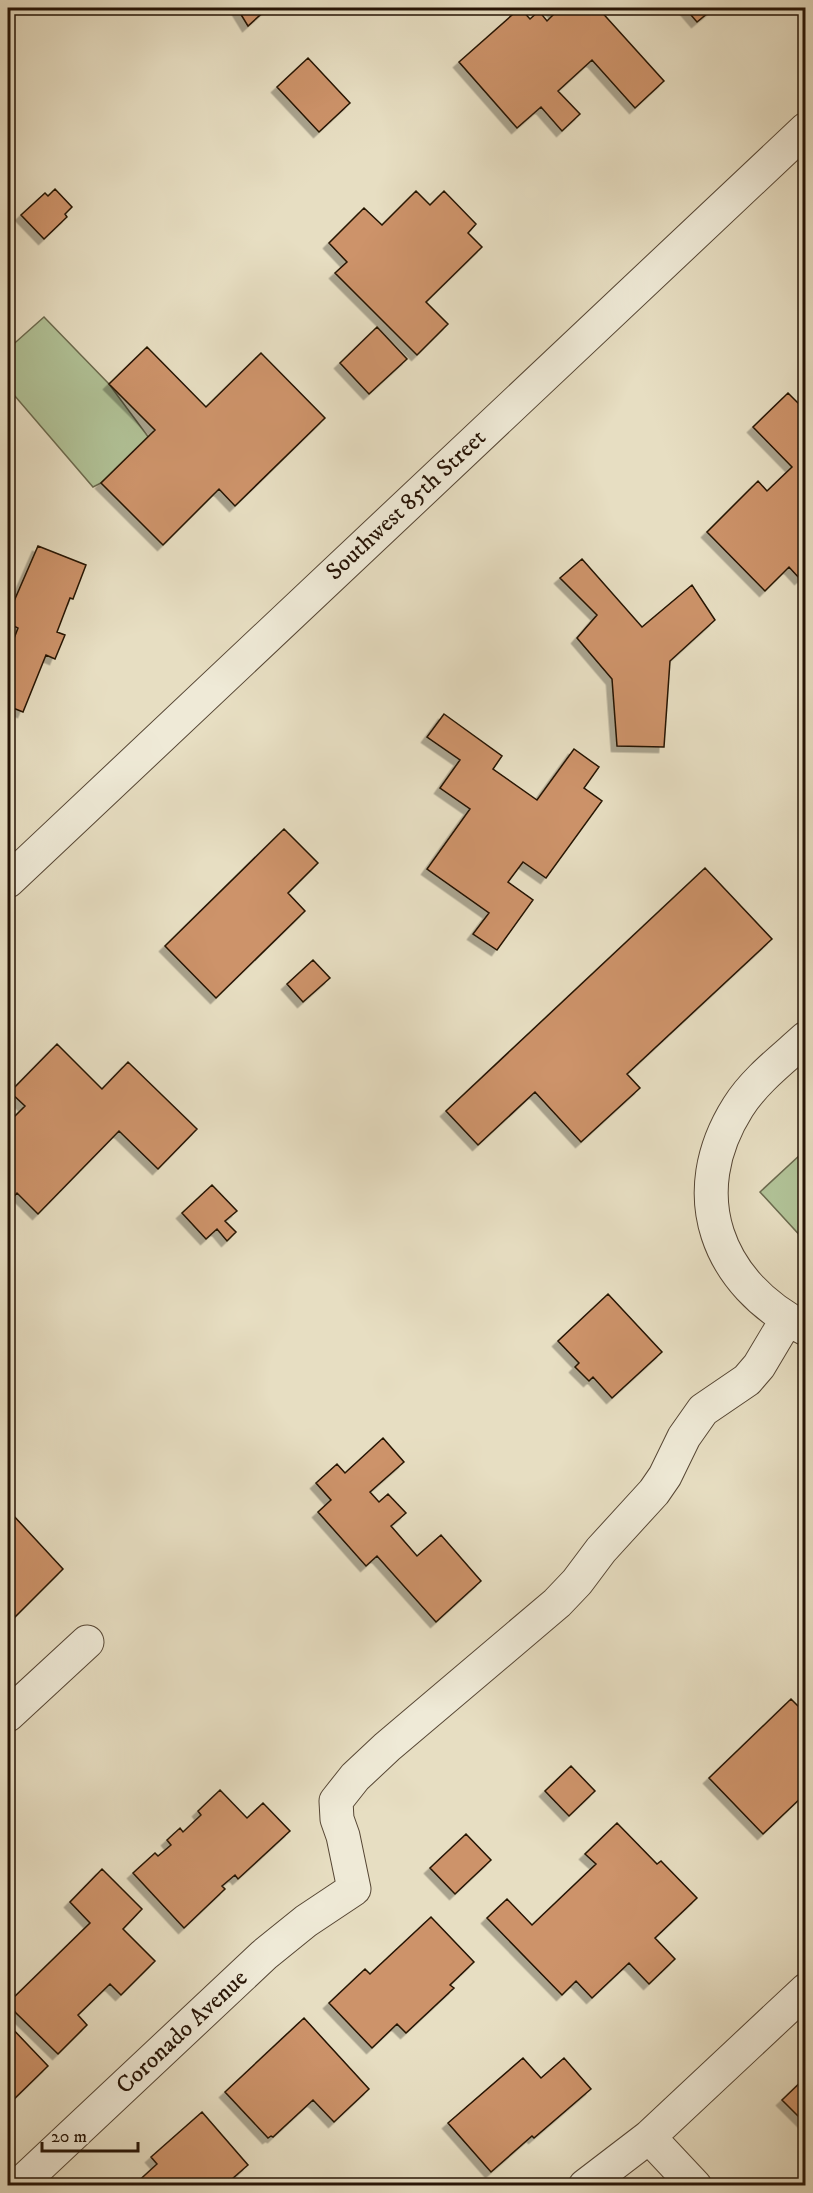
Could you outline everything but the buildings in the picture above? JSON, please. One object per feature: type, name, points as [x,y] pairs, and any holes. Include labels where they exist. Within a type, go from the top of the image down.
[{"type":"street","name":"Southwest 85th Street","points":[[8,881],[806,129]]},
{"type":"street","points":[[796,1324],[764,1303],[734,1268],[725,1252],[713,1218],[711,1184],[721,1143],[740,1104],[753,1088],[806,1038]]},
{"type":"street","name":"Coronado Avenue","points":[[18,2186],[264,1955],[306,1921],[354,1889],[343,1836],[337,1819],[336,1801],[355,1777],[387,1748],[557,1603],[654,1492],[665,1476],[684,1437],[703,1410],[747,1380],[796,1324]]},
{"type":"street","points":[[8,1715],[87,1642]]},
{"type":"street","points":[[585,2186],[649,2137],[806,1990]]},
{"type":"street","points":[[649,2137],[695,2186]]},
{"type":"green space","points":[[44,317],[109,384],[149,438],[101,483],[93,487],[8,388],[8,349]]},
{"type":"green space","points":[[801,1154],[805,1158],[805,1241],[760,1192]]}]
